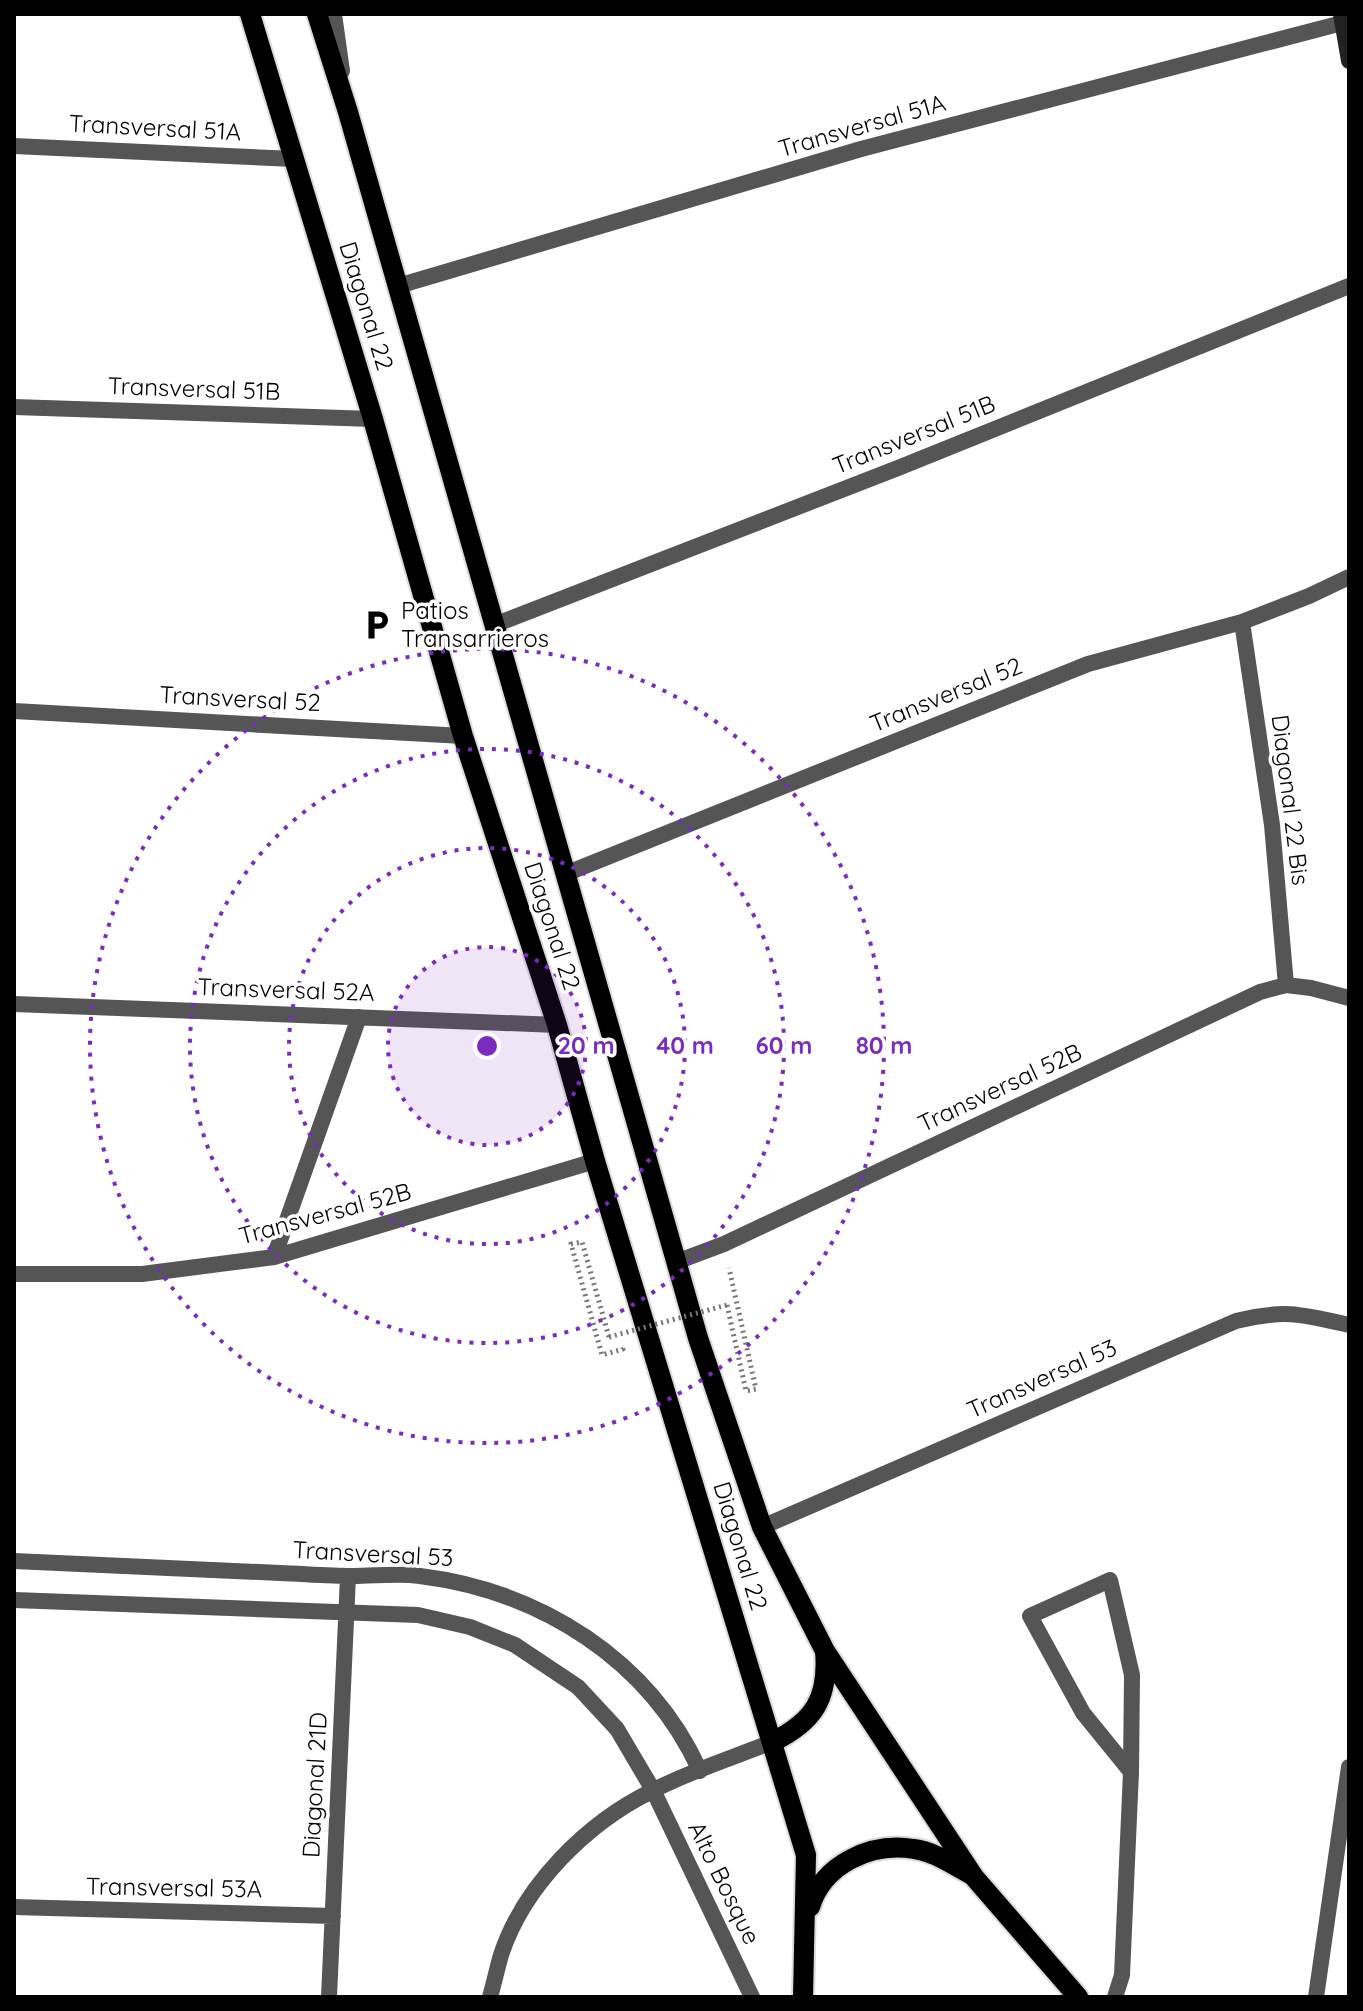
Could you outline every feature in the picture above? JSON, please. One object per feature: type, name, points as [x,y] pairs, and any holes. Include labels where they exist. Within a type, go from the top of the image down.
[{"type":"main road","name":"Diagonal 22","points":[[250,14],[373,419],[463,736],[557,1025],[595,1161],[806,1855],[808,1886],[803,1997]]},
{"type":"main road","name":"Diagonal 22","points":[[317,14],[348,112],[698,1338],[762,1527],[825,1651],[974,1877]]},
{"type":"main road","points":[[772,1742],[792,1732],[810,1717],[822,1696],[827,1674],[825,1651]]},
{"type":"main road","points":[[804,1926],[813,1897],[831,1872],[856,1855],[886,1847],[917,1849],[945,1860],[974,1877],[1078,1997]]},
{"type":"street","points":[[334,14],[348,112]]},
{"type":"street","name":"Transversal 51A","points":[[398,286],[861,149],[1342,18]]},
{"type":"street","points":[[1342,18],[1349,61]]},
{"type":"street","name":"Transversal 51A","points":[[14,146],[294,159]]},
{"type":"street","name":"Transversal 51B","points":[[494,625],[898,468],[1349,286]]},
{"type":"street","name":"Transversal 51B","points":[[14,407],[373,419]]},
{"type":"street","name":"Transversal 52","points":[[565,874],[1088,664],[1242,622],[1349,577]]},
{"type":"street","name":"Diagonal 22 Bis","points":[[1242,622],[1272,825],[1286,985]]},
{"type":"street","name":"Transversal 52","points":[[14,711],[463,736]]},
{"type":"street","points":[[1286,985],[1349,998]]},
{"type":"street","name":"Transversal 52B","points":[[676,1262],[724,1244],[1260,992],[1286,985]]},
{"type":"street","name":"Transversal 52A","points":[[14,1004],[557,1025]]},
{"type":"street","points":[[274,1257],[359,1017]]},
{"type":"street","name":"Transversal 52B","points":[[14,1274],[142,1274],[274,1257],[595,1161]]},
{"type":"street","name":"Transversal 53","points":[[762,1527],[1236,1321],[1271,1312],[1300,1313],[1349,1325]]},
{"type":"street","name":"Transversal 53","points":[[14,1561],[348,1576],[417,1576],[472,1585],[525,1602],[562,1621],[614,1657],[672,1719],[700,1771]]},
{"type":"street","name":"Diagonal 21D","points":[[329,1997],[348,1576]]},
{"type":"street","points":[[1115,1997],[1122,1975],[1131,1772],[1132,1675],[1110,1580],[1030,1616],[1083,1713],[1131,1772]]},
{"type":"street","points":[[14,1600],[418,1615],[470,1627],[515,1645],[578,1687],[617,1729],[653,1790]]},
{"type":"street","points":[[490,1997],[502,1953],[519,1917],[548,1874],[580,1839],[626,1805],[653,1790],[772,1742]]},
{"type":"street","points":[[1316,1997],[1349,1767]]},
{"type":"street","name":"Alto Bosque","points":[[653,1790],[752,1997]]},
{"type":"street","name":"Transversal 53A","points":[[14,1907],[333,1916]]},
{"type":"path","points":[[623,1349],[602,1355],[571,1244],[582,1242],[609,1337],[727,1305],[746,1391],[756,1389],[734,1292]]},
{"type":"place","name":"Patios Transarrieros","points":[[377,625]]}]
